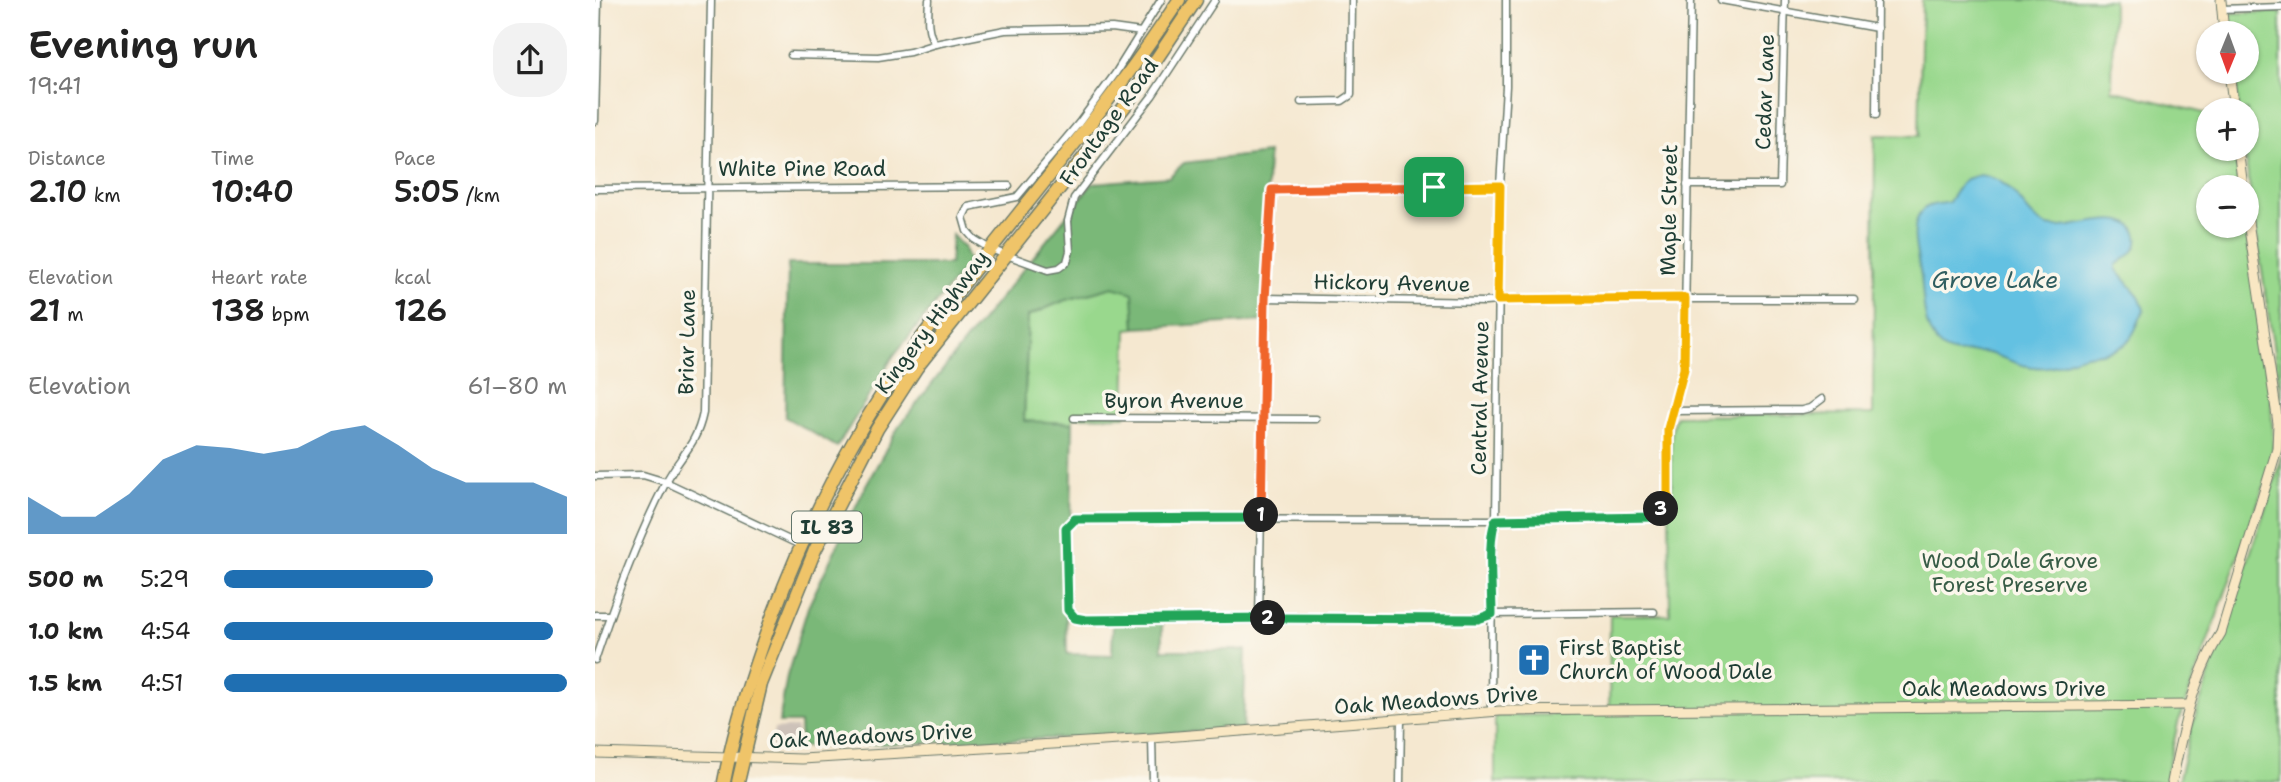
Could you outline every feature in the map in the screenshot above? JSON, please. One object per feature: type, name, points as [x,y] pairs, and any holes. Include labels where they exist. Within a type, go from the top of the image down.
[{"type":"highway","name":"Kingery Highway","points":[[724,782],[728,757],[750,678],[800,545],[853,441],[904,363],[990,249],[1089,128],[1145,53],[1179,0]]},
{"type":"highway","name":"Kingery Highway","points":[[738,782],[761,684],[815,550],[877,429],[917,367],[1125,106],[1196,0]]},
{"type":"street","points":[[595,121],[598,0]]},
{"type":"street","name":"Briar Lane","points":[[595,660],[626,572],[666,482],[692,445],[703,413],[711,0]]},
{"type":"street","points":[[929,0],[928,24],[930,37],[935,44]]},
{"type":"street","name":"Frontage Road","points":[[1161,0],[1115,74],[1079,123],[1017,197],[968,207],[963,218],[974,239],[1005,256],[1048,270],[1059,268],[1067,262],[1070,251],[1068,221],[1074,198],[1152,96],[1215,0]]},
{"type":"street","points":[[1301,102],[1342,101],[1351,95],[1352,0]]},
{"type":"street","name":"Central Avenue","points":[[1491,712],[1492,547],[1493,525],[1496,520],[1500,186],[1506,86],[1506,0]]},
{"type":"street","name":"Maple Street","points":[[1496,520],[1653,517],[1668,502],[1667,432],[1684,369],[1691,0]]},
{"type":"street","points":[[1721,0],[1877,28]]},
{"type":"street","name":"Cedar Lane","points":[[1687,185],[1780,185],[1786,0]]},
{"type":"street","points":[[1876,115],[1877,0]]},
{"type":"street","points":[[2221,4],[2281,7]]},
{"type":"street","points":[[791,55],[878,57],[1005,30],[1112,28],[1141,32]]},
{"type":"street","name":"White Pine Road","points":[[595,189],[1009,186]]},
{"type":"street","points":[[1259,618],[1265,299],[1272,190],[1500,186]]},
{"type":"street","points":[[2172,782],[2189,705],[2247,552],[2277,450],[2278,423],[2250,238]]},
{"type":"street","name":"Hickory Avenue","points":[[1265,299],[1485,302],[1685,298],[1854,299]]},
{"type":"street","points":[[1672,411],[1803,410],[1822,399]]},
{"type":"street","name":"Byron Avenue","points":[[1074,418],[1316,419]]},
{"type":"street","points":[[595,476],[643,475],[666,482],[800,545]]},
{"type":"street","points":[[1496,520],[1075,519],[1066,528],[1068,610],[1075,618],[1086,620],[1478,619],[1492,614],[1654,612]]},
{"type":"street","points":[[595,615],[610,615]]},
{"type":"street","name":"Oak Meadows Drive","points":[[595,753],[817,758],[1152,738],[1491,712],[2189,705]]},
{"type":"street","points":[[1400,782],[1401,720]]},
{"type":"street","points":[[1152,738],[1153,782]]},
{"type":"shaded area","points":[[797,727],[798,749],[771,750],[774,729]]},
{"type":"green space","name":"Wood Dale Grove Forest Preserve","points":[[1922,0],[2113,0],[2112,90],[2196,111],[2196,161],[2237,161],[2238,175],[2196,175],[2196,238],[2248,238],[2271,397],[2273,445],[2264,486],[2178,723],[2165,782],[1495,782],[1495,716],[1609,714],[1610,615],[1670,615],[1671,438],[1676,416],[1873,414],[1875,135],[1919,136]]},
{"type":"green space","points":[[2281,12],[2281,399],[2257,238],[2259,175],[2248,175],[2246,161],[2259,161],[2259,98],[2238,98],[2236,84],[2259,84],[2259,21],[2230,21],[2230,14]]},
{"type":"green space","points":[[1268,153],[1263,321],[1135,328],[1133,293],[1113,287],[1063,301],[1028,316],[1024,421],[1073,423],[1071,521],[1064,528],[1067,654],[1112,655],[1113,622],[1162,622],[1162,650],[1246,650],[1243,729],[801,747],[800,723],[779,723],[787,676],[808,607],[866,485],[898,428],[962,345],[1093,183],[1169,177],[1184,163]]},
{"type":"green space","points":[[952,235],[964,248],[969,262],[894,355],[837,447],[785,417],[788,264],[950,264]]},
{"type":"green space","points":[[1113,287],[1133,292],[1135,328],[1127,329],[1125,416],[1073,417],[1073,423],[1024,422],[1028,316],[1063,301]]},
{"type":"green space","points":[[2281,455],[2281,782],[2178,782],[2191,729],[2275,480]]},
{"type":"water","name":"Grove Lake","points":[[1980,175],[2003,184],[2031,215],[2048,226],[2111,220],[2132,226],[2137,236],[2136,245],[2131,253],[2116,265],[2116,269],[2139,296],[2144,310],[2126,343],[2114,350],[2041,368],[2022,365],[1988,353],[1952,352],[1935,341],[1925,314],[1915,244],[1917,220],[1926,207],[1949,202],[1966,179]]},
{"type":"place","name":"First Baptist Church of Wood Dale","points":[[1534,660]]},
{"type":"route","points":[[1500,186],[1498,300],[1685,298],[1684,369],[1668,429],[1668,502],[1653,517],[1496,520],[1493,525],[1492,547],[1492,614],[1478,619],[1075,618],[1068,610],[1066,528],[1075,519],[1261,518],[1265,299],[1272,190],[1434,187],[1500,186]]}]
